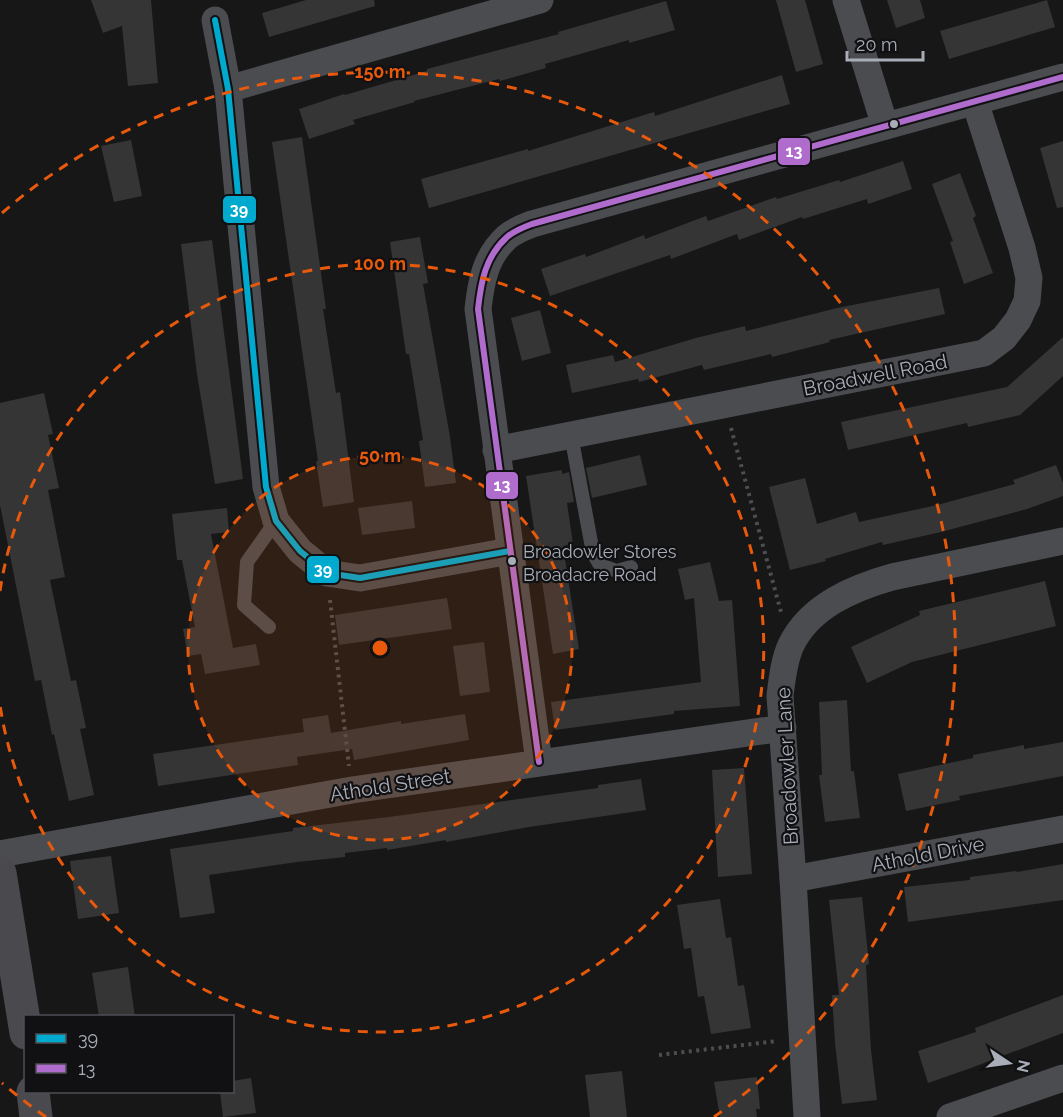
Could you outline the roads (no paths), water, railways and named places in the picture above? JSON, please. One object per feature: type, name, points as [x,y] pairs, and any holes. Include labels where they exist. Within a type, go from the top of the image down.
[{"type":"street","points":[[228,89],[540,0]]},
{"type":"street","points":[[846,0],[885,126]]},
{"type":"street","points":[[215,20],[228,89],[266,487],[276,521],[300,551],[327,573],[360,578],[510,551]]},
{"type":"street","points":[[539,762],[478,309],[481,278],[492,254],[508,236],[532,224],[1063,77]]},
{"type":"street","name":"Broadwell Road","points":[[496,450],[984,353],[1004,338],[1018,320],[1027,301],[1029,278],[1022,248],[975,102]]},
{"type":"street","name":"Broadowler Lane","points":[[807,1117],[780,696],[790,646],[805,625],[822,608],[865,585],[892,577],[1063,541]]},
{"type":"street","name":"Athold Street","points":[[0,854],[352,790],[783,728]]},
{"type":"street","name":"Athold Drive","points":[[793,879],[1063,829]]},
{"type":"street","points":[[0,873],[24,1021]]},
{"type":"street","points":[[950,1117],[1063,1078]]},
{"type":"street","points":[[33,1093],[36,1117]]},
{"type":"lane","points":[[571,435],[593,553],[600,565],[617,571],[631,567]]},
{"type":"lane","points":[[269,627],[244,605],[247,562],[276,521]]},
{"type":"place","name":"Broadowler Stores Broadacre Road","points":[[512,561]]}]
